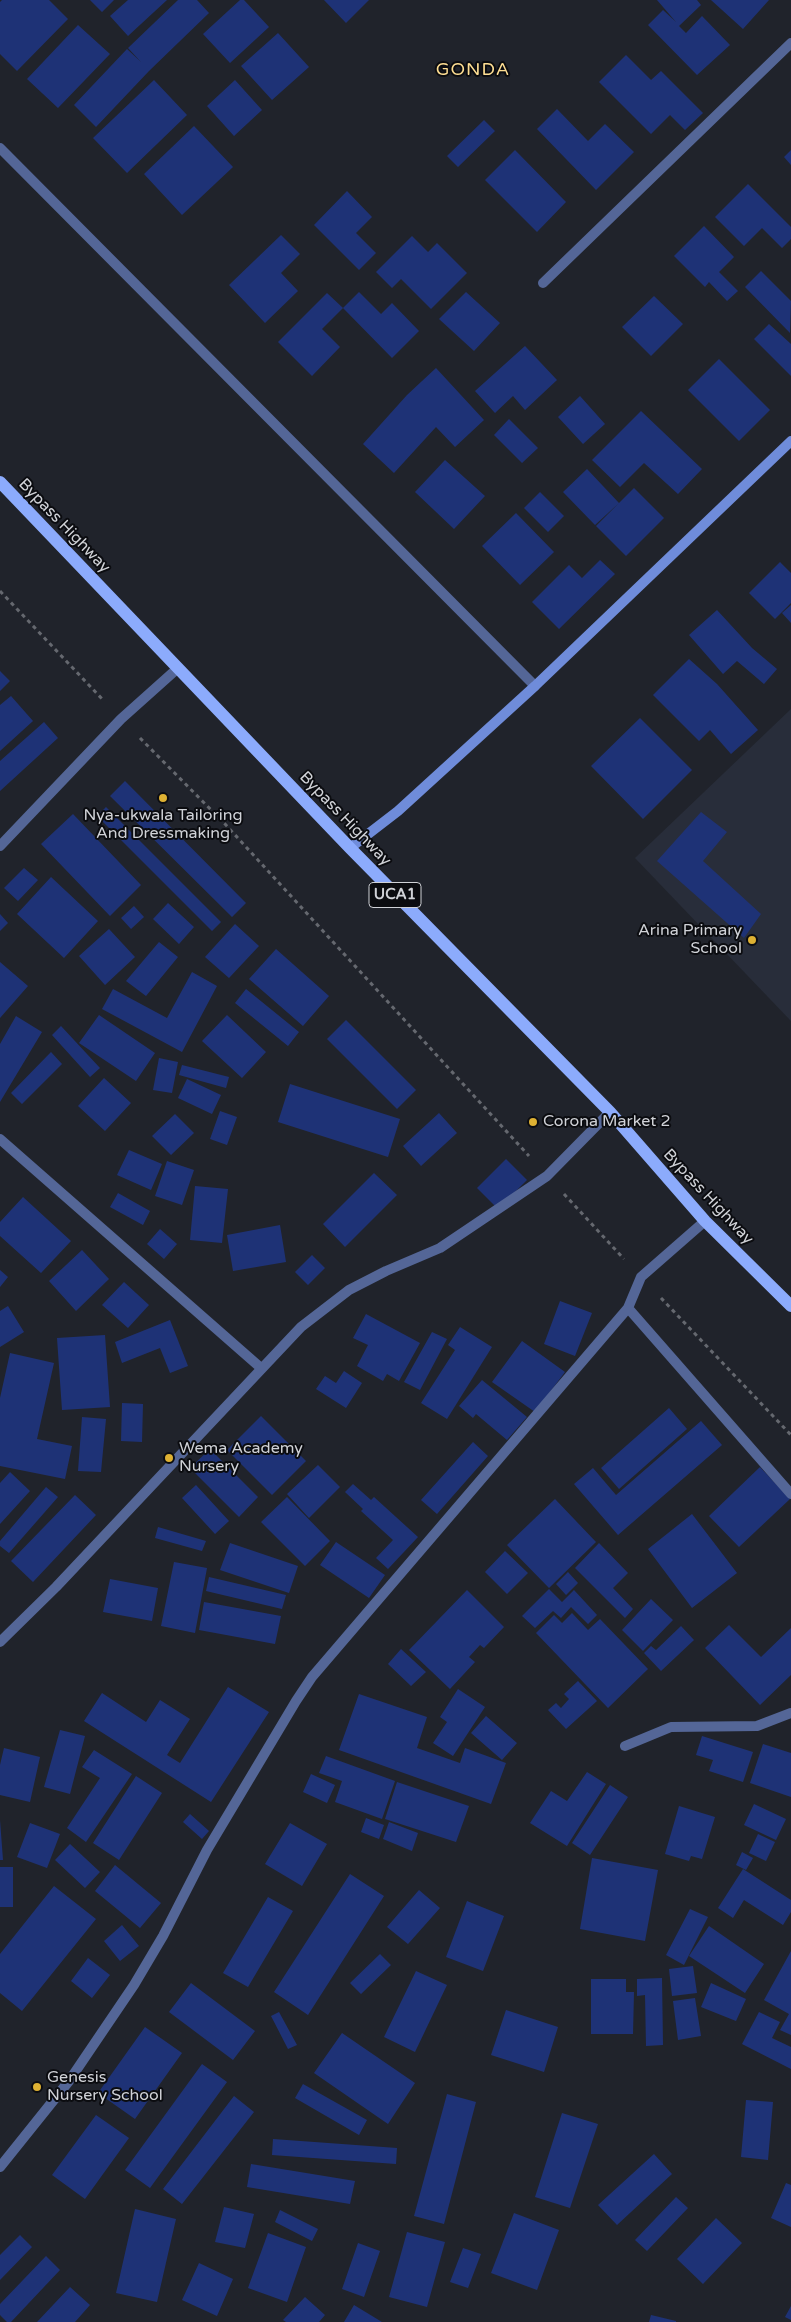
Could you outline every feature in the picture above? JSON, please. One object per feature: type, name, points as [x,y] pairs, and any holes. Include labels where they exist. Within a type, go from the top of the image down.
[{"type":"main road","name":"Bypass Highway","points":[[0,482],[350,848],[610,1112],[705,1221],[791,1306]]},
{"type":"street","points":[[543,284],[791,43]]},
{"type":"street","points":[[0,148],[535,686]]},
{"type":"street","points":[[350,848],[398,811],[535,686],[791,440]]},
{"type":"street","points":[[0,846],[121,719],[178,668]]},
{"type":"street","points":[[0,1642],[56,1586],[301,1326],[349,1290],[386,1271],[440,1248],[547,1176],[610,1112]]},
{"type":"street","points":[[0,1139],[260,1368]]},
{"type":"street","points":[[0,2167],[68,2081],[134,1985],[206,1850],[312,1677],[628,1308],[641,1277],[705,1221]]},
{"type":"street","points":[[628,1308],[791,1494]]},
{"type":"street","points":[[625,1746],[671,1727],[757,1726],[791,1714]]},
{"type":"path","points":[[0,591],[121,719],[225,824],[547,1176],[791,1436]]},
{"type":"shaded area","name":"Arina Primary School","points":[[791,709],[791,1021],[635,858]]},
{"type":"building","points":[[2,0],[49,0],[68,19],[17,71],[0,54],[0,2]]},
{"type":"building","points":[[90,0],[114,0],[102,12]]},
{"type":"building","points":[[128,0],[167,0],[128,36],[110,16]]},
{"type":"building","points":[[178,0],[197,0],[209,13],[149,71],[96,127],[74,105],[127,49],[141,62],[128,48]]},
{"type":"building","points":[[240,0],[244,0],[269,27],[230,63],[203,34]]},
{"type":"building","points":[[324,0],[369,0],[346,23]]},
{"type":"building","points":[[657,0],[697,0],[701,5],[679,26],[686,33],[702,16],[730,45],[697,75],[648,25],[663,10],[676,22]]},
{"type":"building","points":[[711,0],[769,0],[743,29]]},
{"type":"building","points":[[78,25],[110,54],[58,108],[27,79]]},
{"type":"building","points":[[278,33],[309,67],[272,100],[241,66]]},
{"type":"building","points":[[626,55],[651,80],[661,71],[703,113],[685,130],[670,115],[651,134],[599,82]]},
{"type":"building","points":[[154,80],[187,115],[127,173],[93,138]]},
{"type":"building","points":[[235,80],[262,110],[234,136],[207,106]]},
{"type":"building","points":[[557,109],[588,141],[605,124],[634,152],[596,190],[537,129]]},
{"type":"building","points":[[484,120],[495,131],[458,167],[447,156]]},
{"type":"building","points":[[194,126],[233,167],[182,215],[144,174]]},
{"type":"building","points":[[515,150],[566,202],[537,232],[485,180]]},
{"type":"building","points":[[791,150],[791,165],[784,157]]},
{"type":"building","points":[[748,184],[791,227],[791,239],[782,248],[762,228],[744,246],[715,217]]},
{"type":"building","points":[[347,191],[372,217],[356,233],[376,253],[359,270],[314,225]]},
{"type":"building","points":[[704,226],[734,257],[719,272],[738,291],[727,301],[709,282],[705,287],[674,256]]},
{"type":"building","points":[[281,235],[300,254],[281,273],[298,291],[265,323],[229,285]]},
{"type":"building","points":[[412,236],[428,252],[437,243],[467,273],[431,309],[401,279],[392,288],[376,272]]},
{"type":"building","points":[[761,271],[791,301],[790,333],[745,287]]},
{"type":"building","points":[[359,292],[381,314],[392,303],[419,331],[392,358],[343,308]]},
{"type":"building","points":[[466,292],[500,323],[474,351],[439,319]]},
{"type":"building","points":[[327,293],[343,308],[322,329],[340,347],[312,376],[278,342]]},
{"type":"building","points":[[654,296],[683,324],[651,356],[622,327]]},
{"type":"building","points":[[769,324],[791,344],[791,376],[754,339]]},
{"type":"building","points":[[525,346],[557,380],[525,410],[513,396],[495,413],[475,391]]},
{"type":"building","points":[[719,359],[770,410],[739,441],[688,390]]},
{"type":"building","points":[[436,368],[484,420],[455,447],[436,427],[394,473],[363,444],[407,395]]},
{"type":"building","points":[[580,396],[605,424],[583,444],[558,417]]},
{"type":"building","points":[[641,411],[702,469],[678,494],[644,463],[620,487],[592,460]]},
{"type":"building","points":[[509,419],[538,448],[522,463],[494,435]]},
{"type":"building","points":[[445,460],[485,496],[454,529],[415,492]]},
{"type":"building","points":[[587,469],[619,503],[595,525],[563,492]]},
{"type":"building","points":[[634,488],[664,518],[626,556],[596,526]]},
{"type":"building","points":[[540,492],[564,516],[548,532],[524,508]]},
{"type":"building","points":[[516,513],[554,552],[520,585],[482,546]]},
{"type":"building","points":[[600,560],[615,574],[559,629],[532,602],[569,565],[582,578]]},
{"type":"building","points":[[780,562],[791,573],[791,603],[775,619],[749,593]]},
{"type":"building","points":[[791,605],[791,623],[782,613]]},
{"type":"building","points":[[717,610],[752,648],[777,669],[764,684],[737,661],[723,674],[689,635]]},
{"type":"building","points":[[689,659],[717,684],[758,730],[731,754],[710,730],[699,741],[653,695]]},
{"type":"building","points":[[0,671],[10,681],[0,691]]},
{"type":"building","points":[[11,696],[33,721],[0,751],[0,705]]},
{"type":"building","points":[[640,718],[692,770],[643,819],[591,766]]},
{"type":"building","points":[[44,722],[58,738],[0,791],[0,761]]},
{"type":"building","points":[[125,781],[246,903],[232,917],[110,796]]},
{"type":"building","points":[[106,807],[221,922],[212,931],[97,816]]},
{"type":"building","points":[[701,812],[727,832],[703,861],[761,914],[744,938],[657,861]]},
{"type":"building","points":[[73,814],[141,885],[110,916],[41,844]]},
{"type":"building","points":[[24,868],[38,880],[18,901],[4,888]]},
{"type":"building","points":[[51,877],[98,921],[64,958],[17,914]]},
{"type":"building","points":[[168,903],[194,927],[179,944],[153,919]]},
{"type":"building","points":[[134,906],[144,917],[131,929],[121,918]]},
{"type":"building","points":[[0,914],[8,923],[0,931]]},
{"type":"building","points":[[235,924],[259,946],[229,978],[205,957]]},
{"type":"building","points":[[109,929],[135,957],[105,985],[79,956]]},
{"type":"building","points":[[159,942],[178,957],[146,996],[126,981]]},
{"type":"building","points":[[276,949],[329,996],[303,1026],[249,979]]},
{"type":"building","points":[[0,962],[28,986],[0,1018]]},
{"type":"building","points":[[192,972],[217,986],[182,1052],[102,1009],[113,989],[167,1018]]},
{"type":"building","points":[[246,989],[299,1032],[288,1046],[235,1003]]},
{"type":"building","points":[[99,1015],[155,1053],[136,1081],[79,1043]]},
{"type":"building","points":[[227,1015],[266,1052],[242,1078],[202,1041]]},
{"type":"building","points":[[16,1016],[42,1032],[0,1102],[0,1044]]},
{"type":"building","points":[[346,1020],[416,1090],[397,1109],[327,1039]]},
{"type":"building","points":[[61,1026],[100,1068],[90,1077],[52,1035]]},
{"type":"building","points":[[51,1052],[62,1064],[22,1104],[11,1093]]},
{"type":"building","points":[[159,1058],[178,1062],[172,1093],[153,1090]]},
{"type":"building","points":[[182,1065],[229,1077],[226,1088],[179,1075]]},
{"type":"building","points":[[104,1078],[131,1103],[105,1131],[78,1106]]},
{"type":"building","points":[[187,1079],[221,1095],[212,1114],[178,1098]]},
{"type":"building","points":[[290,1084],[400,1119],[388,1157],[278,1122]]},
{"type":"building","points":[[220,1111],[237,1117],[227,1145],[210,1139]]},
{"type":"building","points":[[439,1113],[457,1133],[421,1166],[403,1146]]},
{"type":"building","points":[[175,1114],[194,1133],[171,1155],[152,1136]]},
{"type":"building","points":[[129,1150],[162,1164],[151,1190],[117,1175]]},
{"type":"building","points":[[506,1159],[527,1180],[498,1209],[477,1188]]},
{"type":"building","points":[[167,1161],[194,1170],[182,1205],[155,1196]]},
{"type":"building","points":[[374,1173],[397,1195],[345,1247],[323,1224]]},
{"type":"building","points":[[195,1186],[228,1189],[222,1243],[190,1240]]},
{"type":"building","points":[[118,1193],[150,1211],[143,1225],[110,1207]]},
{"type":"building","points":[[23,1197],[71,1241],[41,1273],[0,1236],[0,1222]]},
{"type":"building","points":[[280,1225],[286,1262],[233,1271],[227,1235]]},
{"type":"building","points":[[160,1229],[177,1244],[164,1259],[147,1244]]},
{"type":"building","points":[[82,1250],[109,1279],[76,1311],[49,1281]]},
{"type":"building","points":[[312,1255],[325,1268],[308,1285],[295,1272]]},
{"type":"building","points":[[0,1270],[8,1277],[0,1287]]},
{"type":"building","points":[[124,1282],[149,1305],[128,1328],[102,1305]]},
{"type":"building","points":[[560,1301],[592,1313],[575,1356],[544,1344]]},
{"type":"building","points":[[8,1306],[24,1332],[0,1347],[0,1311]]},
{"type":"building","points":[[366,1314],[420,1343],[399,1381],[387,1374],[383,1381],[357,1366],[368,1345],[353,1338]]},
{"type":"building","points":[[170,1320],[188,1366],[170,1373],[160,1348],[122,1363],[115,1342]]},
{"type":"building","points":[[460,1327],[492,1347],[447,1419],[421,1403],[455,1350],[448,1345]]},
{"type":"building","points":[[432,1332],[447,1339],[420,1390],[404,1382]]},
{"type":"building","points":[[105,1335],[110,1407],[62,1410],[57,1338]]},
{"type":"building","points":[[522,1341],[565,1372],[535,1412],[492,1382]]},
{"type":"building","points":[[10,1353],[54,1363],[37,1439],[72,1446],[65,1479],[0,1466],[0,1398]]},
{"type":"building","points":[[344,1371],[362,1383],[346,1408],[316,1389],[325,1376],[336,1383]]},
{"type":"building","points":[[482,1380],[527,1417],[507,1440],[476,1414],[473,1418],[459,1406]]},
{"type":"building","points":[[122,1403],[143,1404],[142,1442],[121,1441]]},
{"type":"building","points":[[669,1408],[687,1429],[619,1489],[601,1468]]},
{"type":"building","points":[[261,1416],[306,1461],[272,1495],[227,1450]]},
{"type":"building","points":[[82,1417],[106,1419],[101,1472],[78,1471]]},
{"type":"building","points":[[701,1421],[722,1445],[618,1535],[574,1484],[593,1468],[616,1495]]},
{"type":"building","points":[[473,1442],[488,1456],[437,1514],[421,1500]]},
{"type":"building","points":[[210,1449],[258,1497],[239,1517],[190,1468]]},
{"type":"building","points":[[318,1465],[340,1487],[309,1518],[287,1494]]},
{"type":"building","points":[[760,1467],[790,1499],[739,1547],[709,1516]]},
{"type":"building","points":[[10,1472],[30,1491],[0,1524],[0,1483]]},
{"type":"building","points":[[353,1484],[371,1500],[374,1497],[418,1537],[388,1569],[376,1558],[393,1540],[361,1511],[363,1509],[345,1492]]},
{"type":"building","points":[[196,1485],[229,1521],[215,1534],[182,1498]]},
{"type":"building","points":[[46,1487],[58,1497],[9,1553],[0,1546],[0,1541]]},
{"type":"building","points":[[75,1495],[96,1515],[33,1582],[11,1561]]},
{"type":"building","points":[[287,1497],[330,1541],[305,1566],[261,1522]]},
{"type":"building","points":[[555,1499],[596,1542],[549,1588],[507,1545]]},
{"type":"building","points":[[692,1514],[737,1573],[692,1608],[648,1549]]},
{"type":"building","points":[[158,1527],[206,1541],[202,1551],[155,1538]]},
{"type":"building","points":[[336,1542],[385,1575],[369,1598],[320,1565]]},
{"type":"building","points":[[230,1543],[298,1566],[289,1593],[220,1570]]},
{"type":"building","points":[[599,1543],[628,1573],[613,1588],[633,1609],[625,1618],[575,1568]]},
{"type":"building","points":[[505,1551],[528,1573],[507,1594],[485,1572]]},
{"type":"building","points":[[174,1562],[207,1568],[195,1633],[161,1626]]},
{"type":"building","points":[[568,1572],[578,1583],[566,1595],[556,1584]]},
{"type":"building","points":[[209,1577],[286,1595],[282,1609],[206,1591]]},
{"type":"building","points":[[110,1579],[158,1588],[152,1621],[103,1612]]},
{"type":"building","points":[[549,1589],[562,1602],[574,1590],[597,1615],[588,1624],[571,1607],[561,1618],[553,1611],[535,1628],[522,1616]]},
{"type":"building","points":[[467,1590],[504,1627],[484,1648],[480,1645],[469,1657],[475,1662],[450,1689],[409,1650]]},
{"type":"building","points":[[651,1599],[673,1620],[643,1651],[622,1630]]},
{"type":"building","points":[[204,1602],[281,1616],[275,1644],[199,1630]]},
{"type":"building","points":[[572,1613],[588,1630],[600,1619],[648,1669],[608,1708],[536,1633],[554,1615],[562,1623]]},
{"type":"building","points":[[729,1625],[761,1657],[791,1628],[791,1675],[760,1705],[705,1648]]},
{"type":"building","points":[[681,1626],[694,1640],[661,1671],[644,1653],[651,1646],[656,1650]]},
{"type":"building","points":[[401,1649],[426,1672],[411,1686],[388,1664]]},
{"type":"building","points":[[578,1681],[597,1701],[566,1729],[548,1710],[556,1703],[561,1708],[569,1699],[564,1694]]},
{"type":"building","points":[[228,1687],[269,1712],[211,1802],[84,1721],[102,1693],[146,1722],[160,1700],[190,1719],[167,1755],[180,1763]]},
{"type":"building","points":[[458,1689],[485,1707],[453,1756],[433,1743],[447,1722],[440,1717]]},
{"type":"building","points":[[359,1694],[427,1717],[417,1748],[460,1763],[465,1748],[506,1763],[491,1804],[339,1750]]},
{"type":"building","points":[[486,1716],[517,1743],[502,1760],[471,1733]]},
{"type":"building","points":[[60,1730],[85,1736],[70,1794],[44,1787]]},
{"type":"building","points":[[702,1736],[753,1752],[743,1782],[709,1771],[713,1760],[696,1755]]},
{"type":"building","points":[[763,1744],[791,1753],[791,1797],[750,1783]]},
{"type":"building","points":[[4,1748],[40,1757],[30,1802],[0,1795],[0,1765]]},
{"type":"building","points":[[94,1750],[132,1774],[86,1842],[67,1828],[100,1778],[82,1767]]},
{"type":"building","points":[[326,1756],[395,1781],[382,1819],[335,1802],[342,1781],[319,1773]]},
{"type":"building","points":[[587,1772],[606,1784],[567,1846],[530,1823],[551,1791],[567,1801]]},
{"type":"building","points":[[311,1774],[335,1785],[327,1803],[303,1792]]},
{"type":"building","points":[[136,1776],[162,1793],[119,1860],[93,1843]]},
{"type":"building","points":[[397,1782],[469,1806],[456,1842],[385,1819]]},
{"type":"building","points":[[610,1785],[628,1797],[590,1855],[572,1843]]},
{"type":"building","points":[[754,1804],[786,1819],[776,1840],[744,1825]]},
{"type":"building","points":[[679,1806],[715,1817],[702,1859],[691,1856],[689,1861],[665,1854]]},
{"type":"building","points":[[190,1814],[209,1831],[202,1839],[183,1822]]},
{"type":"building","points":[[366,1818],[384,1825],[379,1839],[361,1832]]},
{"type":"building","points":[[0,1820],[3,1860],[0,1860]]},
{"type":"building","points":[[389,1822],[418,1833],[412,1851],[383,1839]]},
{"type":"building","points":[[30,1823],[60,1834],[47,1868],[17,1857]]},
{"type":"building","points":[[290,1823],[327,1844],[302,1886],[265,1864]]},
{"type":"building","points":[[758,1834],[775,1842],[766,1861],[749,1853]]},
{"type":"building","points":[[70,1844],[100,1872],[85,1888],[55,1860]]},
{"type":"building","points":[[742,1852],[753,1858],[746,1870],[736,1865]]},
{"type":"building","points":[[592,1858],[658,1870],[645,1941],[580,1929]]},
{"type":"building","points":[[115,1865],[161,1903],[140,1928],[95,1891]]},
{"type":"building","points":[[0,1867],[13,1867],[13,1907],[0,1907]]},
{"type":"building","points":[[743,1869],[791,1900],[791,1912],[783,1925],[744,1900],[733,1918],[718,1908]]},
{"type":"building","points":[[350,1874],[384,1896],[308,2015],[274,1992]]},
{"type":"building","points":[[54,1886],[96,1919],[22,2011],[0,1993],[0,1954]]},
{"type":"building","points":[[419,1890],[440,1908],[408,1944],[387,1927]]},
{"type":"building","points":[[268,1897],[293,1911],[248,1987],[223,1973]]},
{"type":"building","points":[[467,1901],[504,1916],[483,1971],[446,1957]]},
{"type":"building","points":[[690,1909],[708,1917],[684,1965],[666,1955]]},
{"type":"building","points":[[122,1925],[139,1946],[120,1961],[104,1941]]},
{"type":"building","points":[[709,1926],[764,1964],[745,1993],[689,1956]]},
{"type":"building","points":[[791,1951],[791,2035],[780,2030],[789,2014],[764,2000]]},
{"type":"building","points":[[380,1954],[391,1965],[361,1994],[350,1983]]},
{"type":"building","points":[[88,1958],[110,1975],[92,1998],[71,1981]]},
{"type":"building","points":[[693,1966],[697,1993],[672,1996],[669,1969]]},
{"type":"building","points":[[416,1971],[447,1985],[415,2052],[384,2037]]},
{"type":"building","points":[[662,1978],[663,2045],[646,2046],[645,1995],[637,1996],[637,1979]]},
{"type":"building","points":[[591,1979],[626,1979],[626,1992],[634,1992],[633,2034],[591,2034]]},
{"type":"building","points":[[191,1983],[255,2031],[233,2060],[169,2012]]},
{"type":"building","points":[[711,1983],[746,1999],[736,2021],[701,2007]]},
{"type":"building","points":[[695,1998],[701,2036],[678,2040],[673,2001]]},
{"type":"building","points":[[506,2010],[558,2027],[544,2072],[491,2055]]},
{"type":"building","points":[[279,2012],[297,2045],[288,2049],[271,2016]]},
{"type":"building","points":[[759,2012],[780,2022],[772,2038],[791,2047],[791,2069],[742,2044]]},
{"type":"building","points":[[145,2027],[182,2053],[135,2119],[98,2093]]},
{"type":"building","points":[[342,2033],[415,2083],[388,2124],[314,2073]]},
{"type":"building","points":[[202,2064],[227,2082],[150,2188],[125,2170]]},
{"type":"building","points":[[303,2084],[367,2120],[359,2135],[295,2098]]},
{"type":"building","points":[[447,2094],[476,2102],[444,2224],[414,2216]]},
{"type":"building","points":[[234,2096],[254,2112],[182,2204],[163,2189]]},
{"type":"building","points":[[746,2100],[773,2102],[768,2160],[741,2157]]},
{"type":"building","points":[[562,2113],[598,2124],[570,2208],[535,2197]]},
{"type":"building","points":[[96,2115],[129,2138],[85,2199],[52,2175]]},
{"type":"building","points":[[273,2139],[397,2148],[396,2164],[272,2155]]},
{"type":"building","points":[[654,2154],[672,2174],[617,2225],[598,2205]]},
{"type":"building","points":[[251,2164],[355,2181],[350,2204],[247,2187]]},
{"type":"building","points":[[786,2183],[791,2185],[791,2227],[771,2218]]},
{"type":"building","points":[[676,2197],[688,2208],[647,2251],[635,2240]]},
{"type":"building","points":[[224,2207],[254,2214],[245,2248],[215,2242]]},
{"type":"building","points":[[135,2209],[176,2219],[157,2302],[116,2293]]},
{"type":"building","points":[[280,2210],[318,2229],[312,2241],[275,2222]]},
{"type":"building","points":[[514,2213],[559,2230],[537,2290],[491,2273]]},
{"type":"building","points":[[716,2218],[742,2243],[703,2284],[677,2259]]},
{"type":"building","points":[[407,2232],[445,2242],[427,2307],[389,2297]]},
{"type":"building","points":[[268,2233],[306,2247],[287,2302],[248,2288]]},
{"type":"building","points":[[20,2235],[32,2247],[0,2280],[0,2255]]},
{"type":"building","points":[[358,2243],[380,2251],[364,2297],[342,2289]]},
{"type":"building","points":[[463,2248],[481,2254],[468,2288],[450,2282]]},
{"type":"building","points":[[46,2256],[60,2270],[11,2322],[7,2322],[0,2315],[0,2304]]},
{"type":"building","points":[[199,2263],[233,2279],[217,2316],[182,2300]]},
{"type":"building","points":[[70,2287],[90,2305],[75,2322],[37,2322]]},
{"type":"building","points":[[305,2297],[325,2315],[319,2322],[286,2322],[283,2320]]},
{"type":"building","points":[[354,2305],[382,2322],[344,2322]]},
{"type":"building","points":[[791,2306],[791,2320],[785,2317]]},
{"type":"building","points":[[651,2315],[676,2321],[676,2322],[649,2322]]},
{"type":"place","name":"Nya-ukwala Tailoring And Dressmaking","points":[[163,798]]},
{"type":"place","name":"Arina Primary School","points":[[752,940]]},
{"type":"place","name":"Corona Market 2","points":[[533,1122]]},
{"type":"place","name":"Wema Academy Nursery","points":[[169,1458]]},
{"type":"place","name":"Genesis Nursery School","points":[[37,2087]]},
{"type":"district","name":"GONDA","points":[[473,70]]}]
